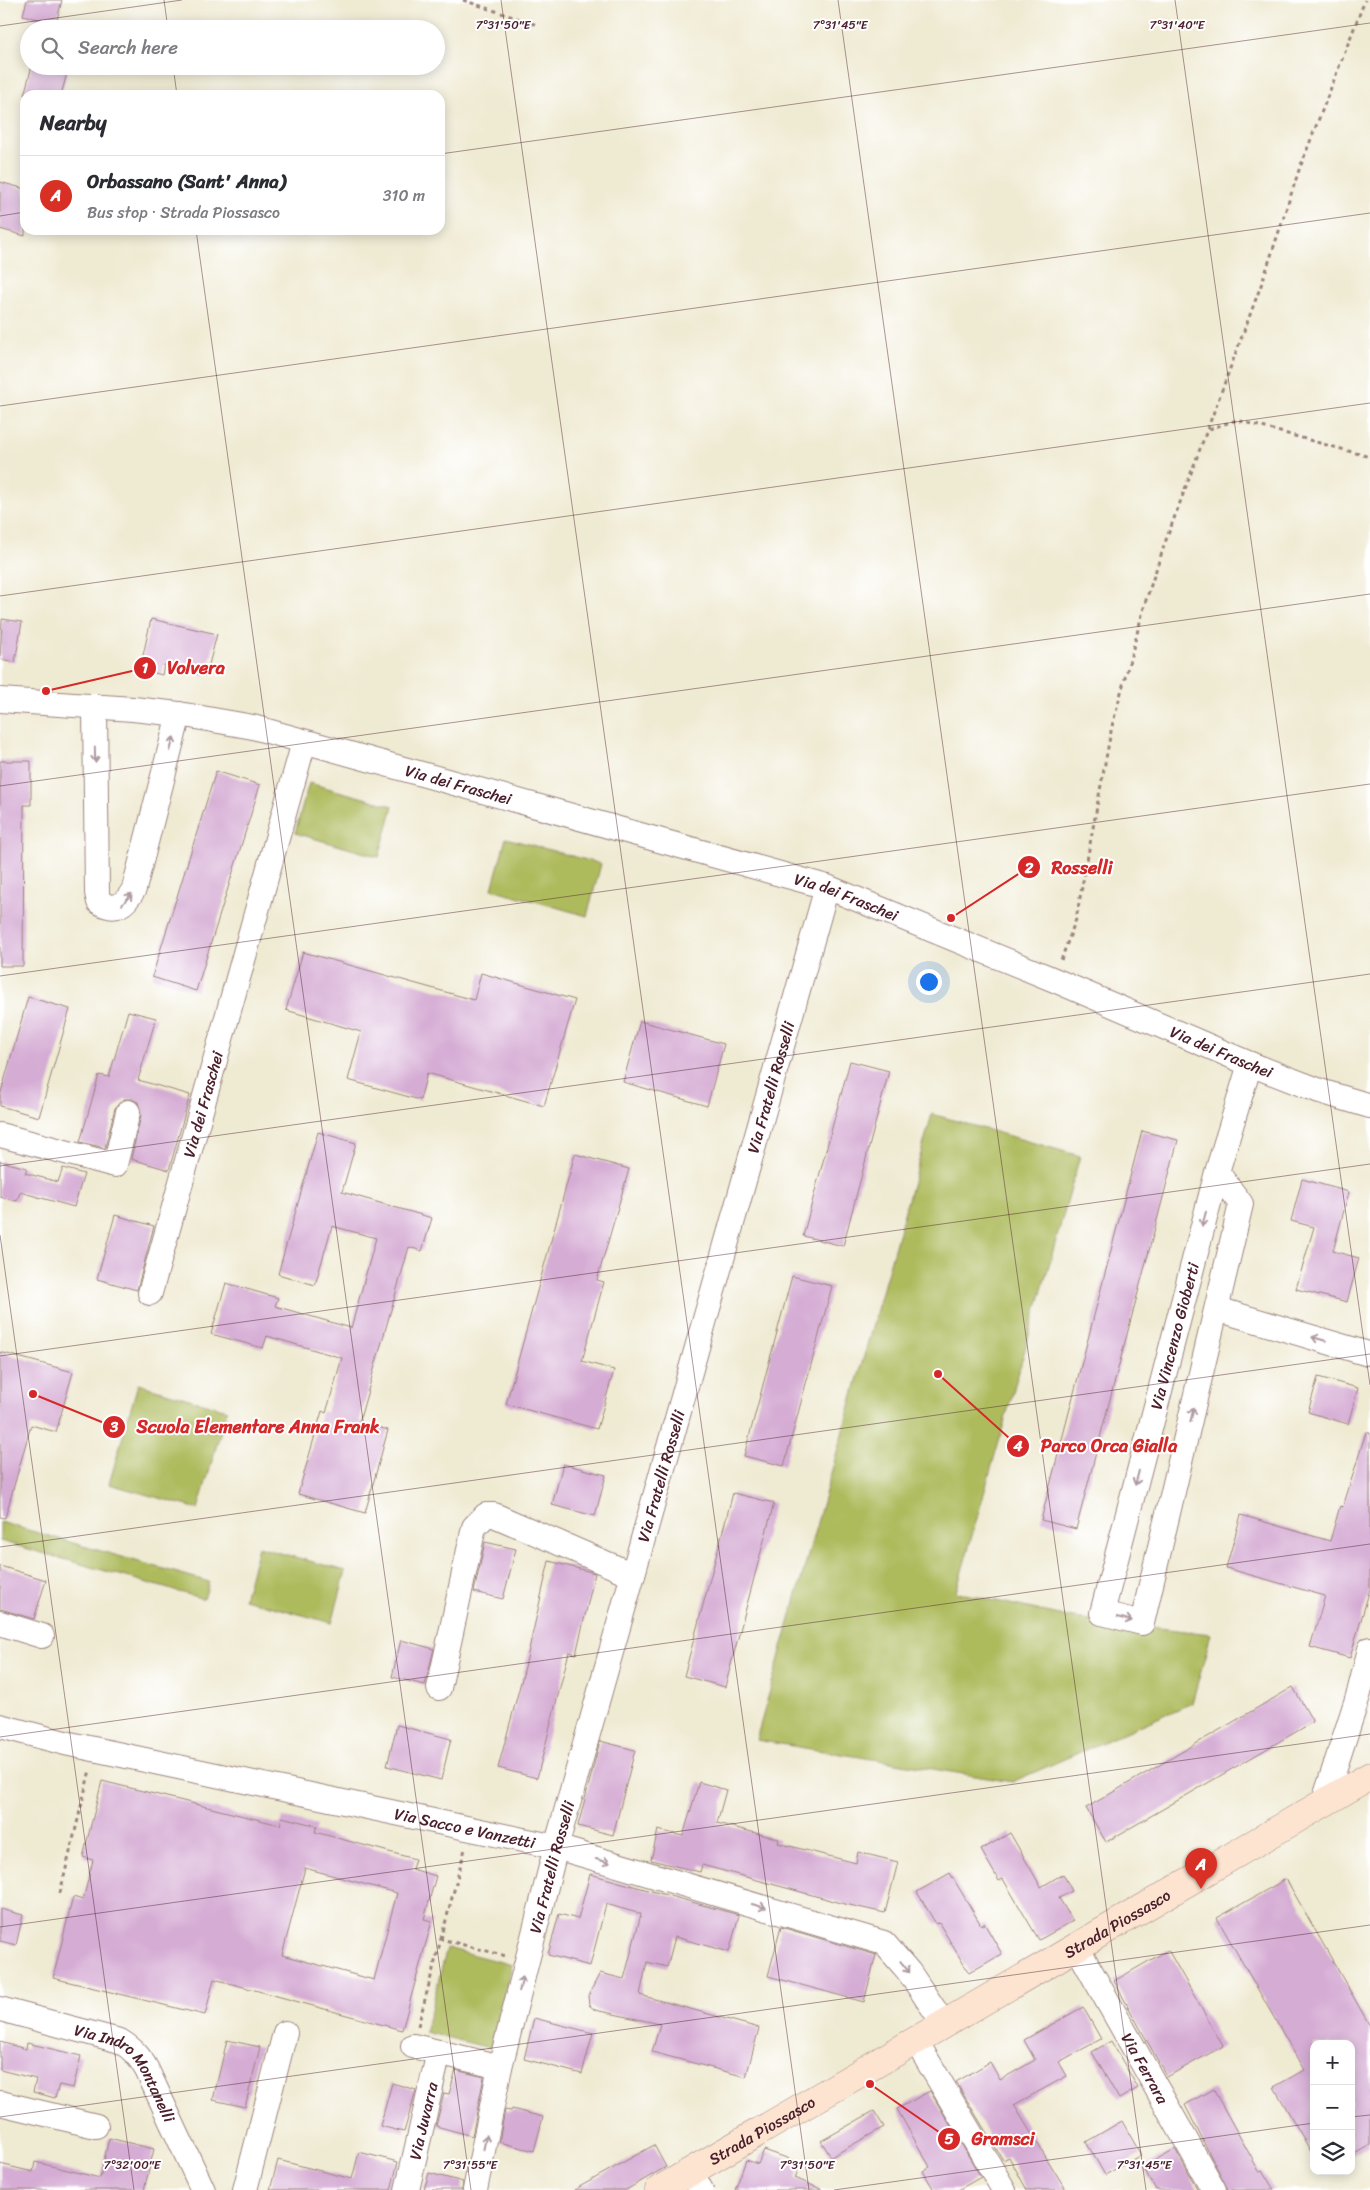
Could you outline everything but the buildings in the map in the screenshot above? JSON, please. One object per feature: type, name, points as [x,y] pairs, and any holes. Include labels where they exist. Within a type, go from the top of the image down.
[{"type":"street","name":"Via dei Fraschei","points":[[0,700],[179,714],[253,727],[827,887],[1052,979],[1250,1064],[1370,1106]]},
{"type":"street","points":[[95,706],[96,893],[99,902],[108,907],[118,907],[127,902],[134,889],[179,714]]},
{"type":"street","name":"Via dei Fraschei","points":[[150,1293],[304,742]]},
{"type":"street","name":"Via Fratelli Rosselli","points":[[475,2190],[500,2067],[556,1847],[827,887]]},
{"type":"street","name":"Via Vincenzo Gioberti","points":[[1217,1172],[1241,1204],[1142,1623],[1102,1613],[1217,1172],[1250,1064]]},
{"type":"street","points":[[0,1135],[115,1166],[128,1112]]},
{"type":"street","name":"Via Vincenzo Gioberti","points":[[1216,1309],[1368,1347]]},
{"type":"street","points":[[439,1688],[474,1527],[486,1515],[499,1517],[633,1575]]},
{"type":"street","points":[[0,1623],[42,1636]]},
{"type":"street","points":[[1323,1804],[1359,1693],[1370,1649]]},
{"type":"street","points":[[1359,1693],[1370,1720]]},
{"type":"street","name":"Via Sacco e Vanzetti","points":[[0,1726],[74,1745],[556,1847],[884,1943],[909,1972],[944,2024]]},
{"type":"street","name":"Strada Piossasco","points":[[659,2190],[696,2181],[944,2024],[1370,1776]]},
{"type":"street","name":"Via Ferrara","points":[[1078,1947],[1214,2190]]},
{"type":"street","name":"Via Indro Montanelli","points":[[0,2008],[120,2041],[131,2048],[147,2070],[203,2190]]},
{"type":"street","points":[[245,2190],[285,2033]]},
{"type":"street","points":[[916,2041],[1004,2190]]},
{"type":"street","points":[[413,2046],[500,2067]]},
{"type":"street","name":"Via Juvarra","points":[[407,2190],[438,2052]]},
{"type":"street","points":[[0,2103],[96,2126]]},
{"type":"path","points":[[463,0],[537,25]]},
{"type":"path","points":[[1052,979],[1068,946],[1076,920],[1110,736],[1130,655],[1166,540],[1263,280],[1298,170],[1365,0]]},
{"type":"path","points":[[1208,430],[1237,420],[1370,457]]},
{"type":"path","points":[[60,1893],[91,1767]]},
{"type":"path","points":[[413,2046],[465,1849]]},
{"type":"path","points":[[441,1939],[508,1957],[511,1947]]},
{"type":"green space","points":[[309,783],[393,806],[379,857],[295,833]]},
{"type":"green space","points":[[506,838],[601,864],[587,916],[492,889]]},
{"type":"green space","points":[[932,1114],[1080,1156],[956,1592],[1073,1618],[1211,1634],[1192,1703],[1012,1782],[756,1740]]},
{"type":"green space","points":[[138,1384],[227,1410],[198,1509],[109,1484]]},
{"type":"green space","points":[[0,1522],[209,1582],[204,1599],[0,1541]]},
{"type":"green space","points":[[258,1547],[346,1571],[332,1623],[244,1599]]},
{"type":"green space","points":[[447,1948],[512,1965],[490,2048],[425,2032]]},
{"type":"place","name":"Volvera","points":[[46,691]]},
{"type":"place","name":"Rosselli","points":[[951,918]]},
{"type":"place","name":"Parco Orca Gialla","points":[[938,1374]]},
{"type":"place","name":"Scuola Elementare Anna Frank","points":[[33,1394]]},
{"type":"place","name":"Orbassano (Sant' Anna)","points":[[1201,1889]]},
{"type":"place","name":"Gramsci","points":[[870,2084]]}]
